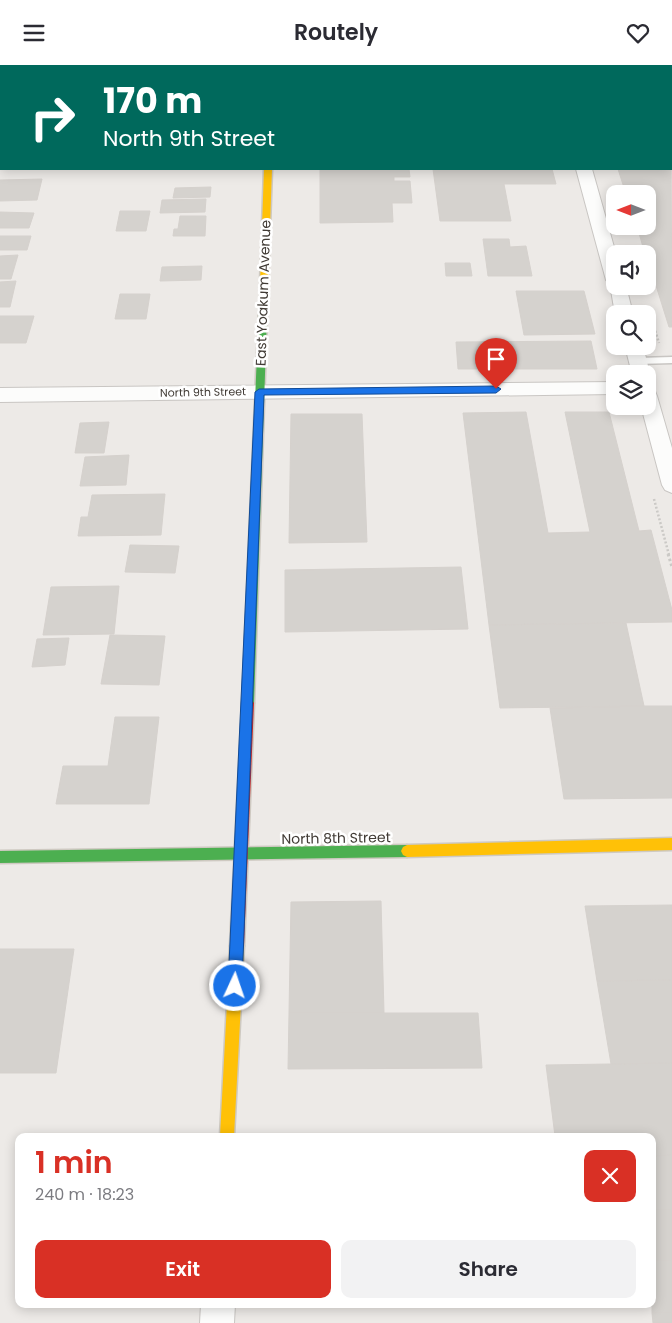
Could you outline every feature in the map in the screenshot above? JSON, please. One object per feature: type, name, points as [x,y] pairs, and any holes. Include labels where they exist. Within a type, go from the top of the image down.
[{"type":"street","name":"East Yoakum Avenue","points":[[227,1133],[242,855],[268,170]]},
{"type":"street","points":[[584,170],[606,248]]},
{"type":"street","name":"North 9th Street","points":[[0,395],[606,389]]},
{"type":"street","points":[[653,415],[672,485]]},
{"type":"street","name":"North 8th Street","points":[[0,857],[242,855],[672,844]]},
{"type":"street","points":[[217,1323],[218,1308]]},
{"type":"lane","points":[[638,360],[668,360]]},
{"type":"path","points":[[656,329],[668,360]]},
{"type":"building","points":[[320,170],[409,170],[410,177],[394,177],[394,181],[410,181],[412,203],[392,203],[393,222],[320,223]]},
{"type":"building","points":[[433,170],[552,170],[556,184],[504,184],[511,221],[440,221]]},
{"type":"building","points":[[618,170],[671,170],[672,327],[669,327],[656,286],[656,245],[642,245],[640,235],[656,235],[656,185],[623,185]]},
{"type":"building","points":[[42,179],[37,200],[0,201],[0,180]]},
{"type":"building","points":[[211,187],[210,197],[173,198],[175,188]]},
{"type":"building","points":[[206,199],[205,212],[160,213],[162,200]]},
{"type":"building","points":[[120,211],[150,211],[146,231],[116,231]]},
{"type":"building","points":[[0,212],[34,213],[29,228],[0,228]]},
{"type":"building","points":[[180,216],[206,216],[205,236],[173,236],[174,229],[178,229]]},
{"type":"building","points":[[0,236],[31,236],[27,250],[0,250]]},
{"type":"building","points":[[483,239],[509,239],[510,247],[526,246],[532,276],[488,276]]},
{"type":"building","points":[[18,255],[11,279],[0,279],[0,256]]},
{"type":"building","points":[[445,263],[470,263],[472,276],[446,276]]},
{"type":"building","points":[[202,266],[201,280],[160,281],[162,267]]},
{"type":"building","points":[[16,281],[10,307],[0,307],[0,282]]},
{"type":"building","points":[[516,291],[584,291],[595,334],[524,335]]},
{"type":"building","points":[[120,294],[150,294],[146,319],[115,319]]},
{"type":"building","points":[[0,316],[34,316],[26,343],[0,343]]},
{"type":"building","points":[[591,341],[597,369],[458,369],[456,342]]},
{"type":"building","points":[[526,412],[548,533],[590,532],[565,412],[606,412],[606,415],[610,415],[639,531],[651,530],[672,610],[672,622],[489,625],[463,413]]},
{"type":"building","points":[[291,414],[362,414],[367,542],[289,543]]},
{"type":"building","points":[[109,422],[104,453],[75,453],[80,423]]},
{"type":"building","points":[[129,455],[126,485],[80,486],[85,457]]},
{"type":"building","points":[[165,494],[161,535],[78,536],[81,517],[88,517],[92,495]]},
{"type":"building","points":[[130,545],[179,546],[175,573],[125,572]]},
{"type":"building","points":[[461,567],[468,629],[285,632],[285,570]]},
{"type":"building","points":[[119,586],[114,634],[43,635],[51,587]]},
{"type":"building","points":[[626,623],[644,706],[500,708],[489,625]]},
{"type":"building","points":[[110,635],[165,636],[159,685],[101,684]]},
{"type":"building","points":[[69,638],[65,665],[32,667],[37,639]]},
{"type":"building","points":[[672,706],[672,798],[564,799],[550,708]]},
{"type":"building","points":[[115,717],[159,717],[149,804],[56,804],[63,766],[108,766]]},
{"type":"building","points":[[381,901],[384,1013],[289,1013],[291,902]]},
{"type":"building","points":[[672,905],[672,980],[597,981],[585,906]]},
{"type":"building","points":[[0,949],[74,949],[56,1073],[0,1073]]},
{"type":"building","points":[[672,980],[672,1063],[611,1064],[597,981]]},
{"type":"building","points":[[289,1013],[478,1013],[482,1068],[288,1069]]},
{"type":"building","points":[[672,1063],[672,1155],[656,1156],[656,1133],[555,1133],[546,1065]]},
{"type":"building","points":[[672,1155],[672,1210],[656,1210],[656,1156]]},
{"type":"building","points":[[656,1210],[672,1210],[672,1261],[656,1261]]},
{"type":"building","points":[[656,1261],[672,1261],[672,1313],[652,1313],[652,1308],[656,1308]]},
{"type":"building","points":[[652,1313],[672,1313],[672,1323],[653,1323]]},
{"type":"traffic: fast","points":[[248,703],[264,284]]},
{"type":"traffic: fast","points":[[0,857],[407,851]]},
{"type":"traffic: slow","points":[[264,284],[268,170]]},
{"type":"traffic: slow","points":[[407,851],[672,844]]},
{"type":"traffic: slow","points":[[227,1133],[237,946]]},
{"type":"traffic: jam","points":[[237,946],[248,703]]},
{"type":"route","points":[[235,986],[242,855],[259,392],[496,389]]}]
